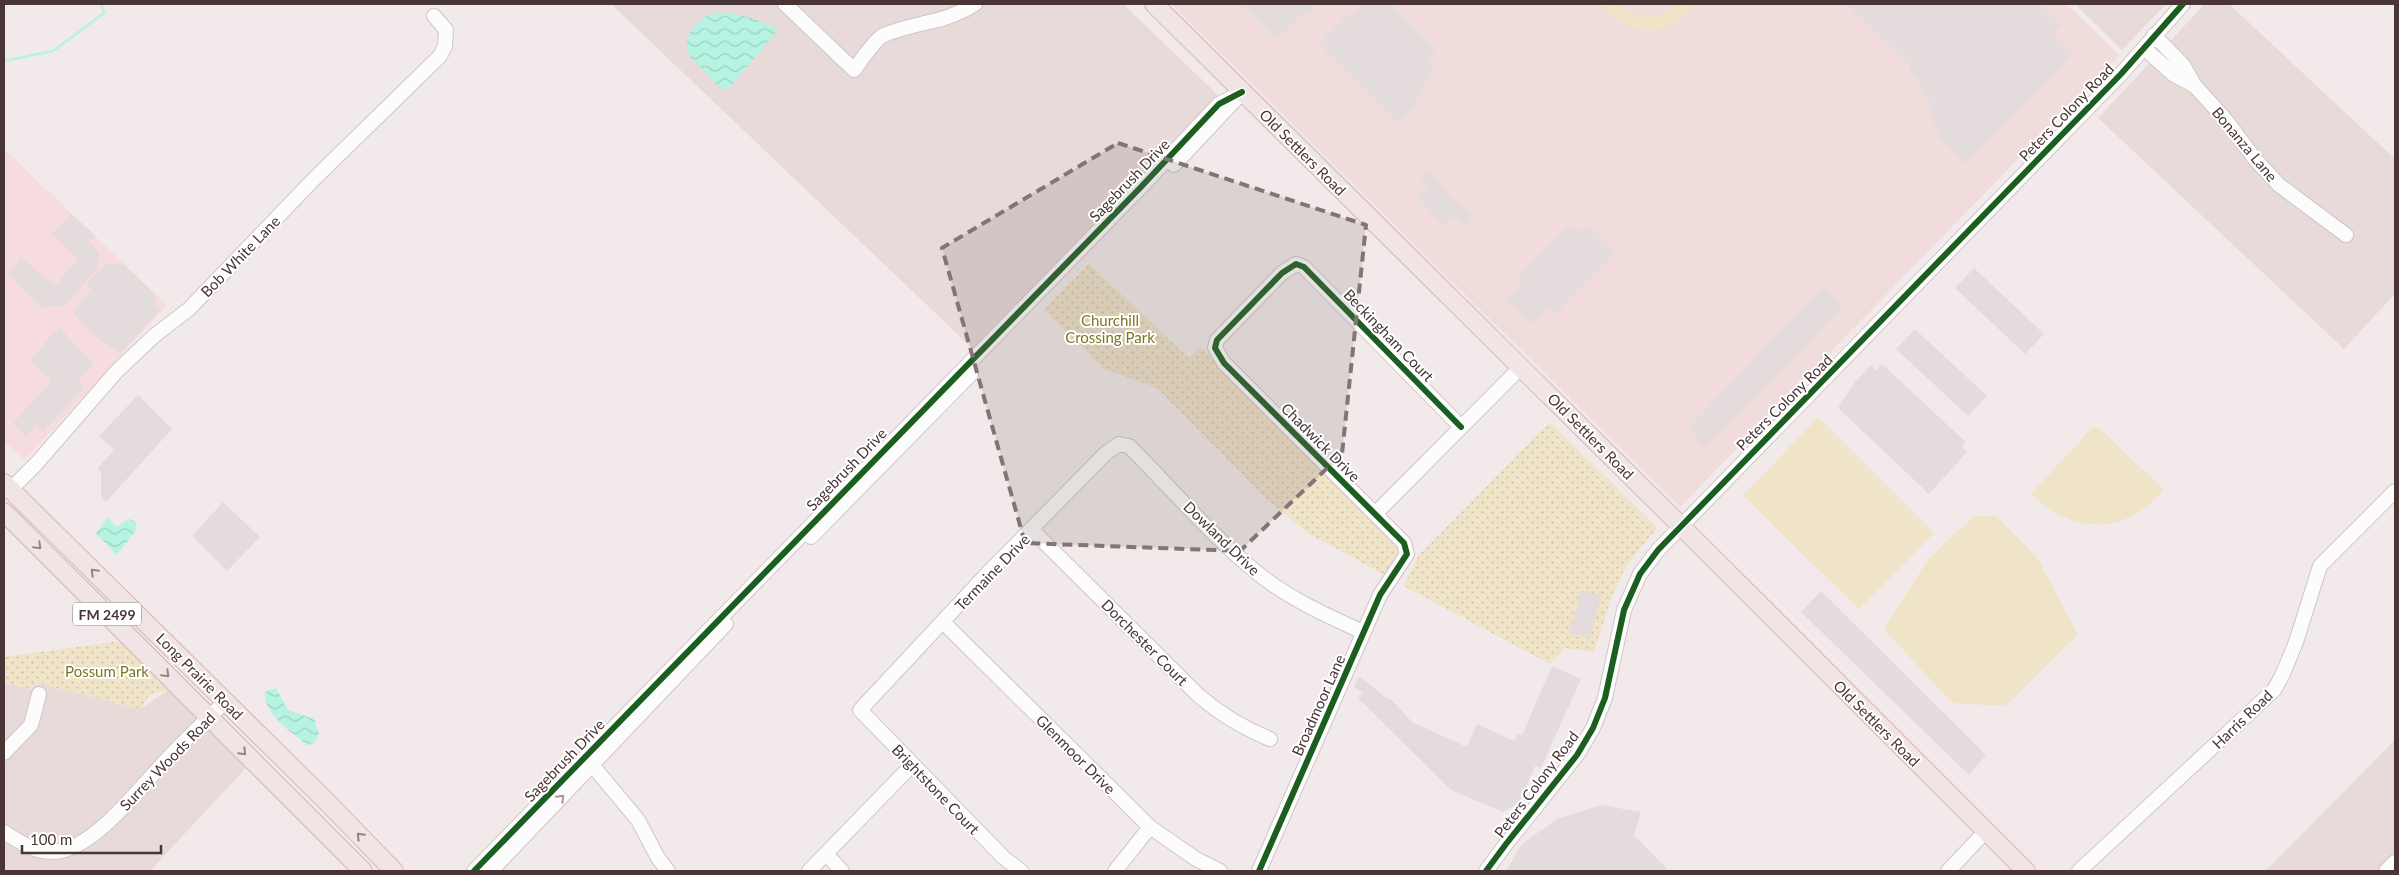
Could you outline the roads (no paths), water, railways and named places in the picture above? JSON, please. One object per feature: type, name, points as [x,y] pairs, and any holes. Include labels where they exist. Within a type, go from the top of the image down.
[{"type":"main road","name":"Old Settlers Road","points":[[1154,4],[2026,871]]},
{"type":"main road","name":"Long Prairie Road","points":[[7,487],[226,702],[394,871]]},
{"type":"main road","name":"Long Prairie Road","points":[[4,512],[363,871]]},
{"type":"street","points":[[785,4],[854,70],[882,35],[947,19],[975,4]]},
{"type":"street","name":"Peters Colony Road","points":[[1486,871],[1566,770],[1586,741],[1605,698],[1619,625],[1629,596],[1649,561],[1680,525],[2000,198],[2144,48],[2183,4]]},
{"type":"street","name":"Bob White Lane","points":[[7,487],[61,437],[118,371],[154,336],[189,309],[315,178],[440,56],[446,46],[446,30],[434,16]]},
{"type":"street","name":"Bonanza Lane","points":[[2154,35],[2183,65],[2195,86],[2225,119],[2255,159],[2279,185],[2346,235]]},
{"type":"street","name":"Bonanza Lane","points":[[2144,48],[2173,74],[2195,86]]},
{"type":"street","name":"Sagebrush Drive","points":[[491,871],[521,840],[589,761],[978,361],[1219,104],[1242,92]]},
{"type":"street","name":"Beckingham Court","points":[[1215,348],[1217,340],[1282,273],[1296,264],[1304,267],[1461,427]]},
{"type":"street","name":"Chadwick Drive","points":[[1215,348],[1224,363],[1404,543],[1407,554]]},
{"type":"street","points":[[1375,514],[1521,368]]},
{"type":"street","name":"Termaine Drive","points":[[867,703],[1106,453],[1119,444]]},
{"type":"street","name":"Dowland Drive","points":[[1119,444],[1129,446],[1236,554],[1262,576],[1318,611],[1364,632]]},
{"type":"street","name":"Harris Road","points":[[2079,871],[2274,690],[2296,642],[2320,566],[2395,491]]},
{"type":"street","name":"Dorchester Court","points":[[1032,530],[1198,695],[1217,711],[1248,730],[1270,739]]},
{"type":"street","name":"Broadmoor Lane","points":[[1259,871],[1380,595],[1407,554]]},
{"type":"street","name":"Glenmoor Drive","points":[[943,622],[1150,827],[1196,859],[1220,871]]},
{"type":"street","points":[[4,754],[31,725],[39,694]]},
{"type":"street","name":"Surrey Woods Road","points":[[4,832],[34,849],[44,851],[60,851],[82,843],[104,825],[226,702]]},
{"type":"street","name":"Brightstone Court","points":[[867,703],[860,710],[1004,858],[1021,871]]},
{"type":"street","points":[[589,761],[638,820],[658,858],[668,871]]},
{"type":"street","name":"Sagebrush Drive","points":[[474,871],[541,803],[589,761]]},
{"type":"street","points":[[809,871],[912,765]]},
{"type":"street","points":[[521,840],[518,837],[519,832],[539,809],[541,803]]},
{"type":"street","points":[[1115,871],[1150,827]]},
{"type":"street","points":[[1948,871],[1986,831]]},
{"type":"street","points":[[826,854],[842,871]]},
{"type":"street","points":[[2386,871],[2395,862]]},
{"type":"water","points":[[718,12],[755,19],[776,28],[777,31],[730,87],[723,91],[689,55],[687,48],[689,34],[698,22]]},
{"type":"water","points":[[107,517],[116,527],[129,519],[136,522],[137,529],[117,555],[96,534]]},
{"type":"water","points":[[276,688],[288,710],[314,719],[319,734],[313,744],[307,745],[273,715],[266,700],[265,692]]},
{"type":"waterway","points":[[4,61],[53,51],[104,13],[101,4]]},
{"type":"park label","name":"Churchill Crossing Park","points":[[1110,328]]},
{"type":"park label","name":"Possum Park","points":[[107,671]]}]
